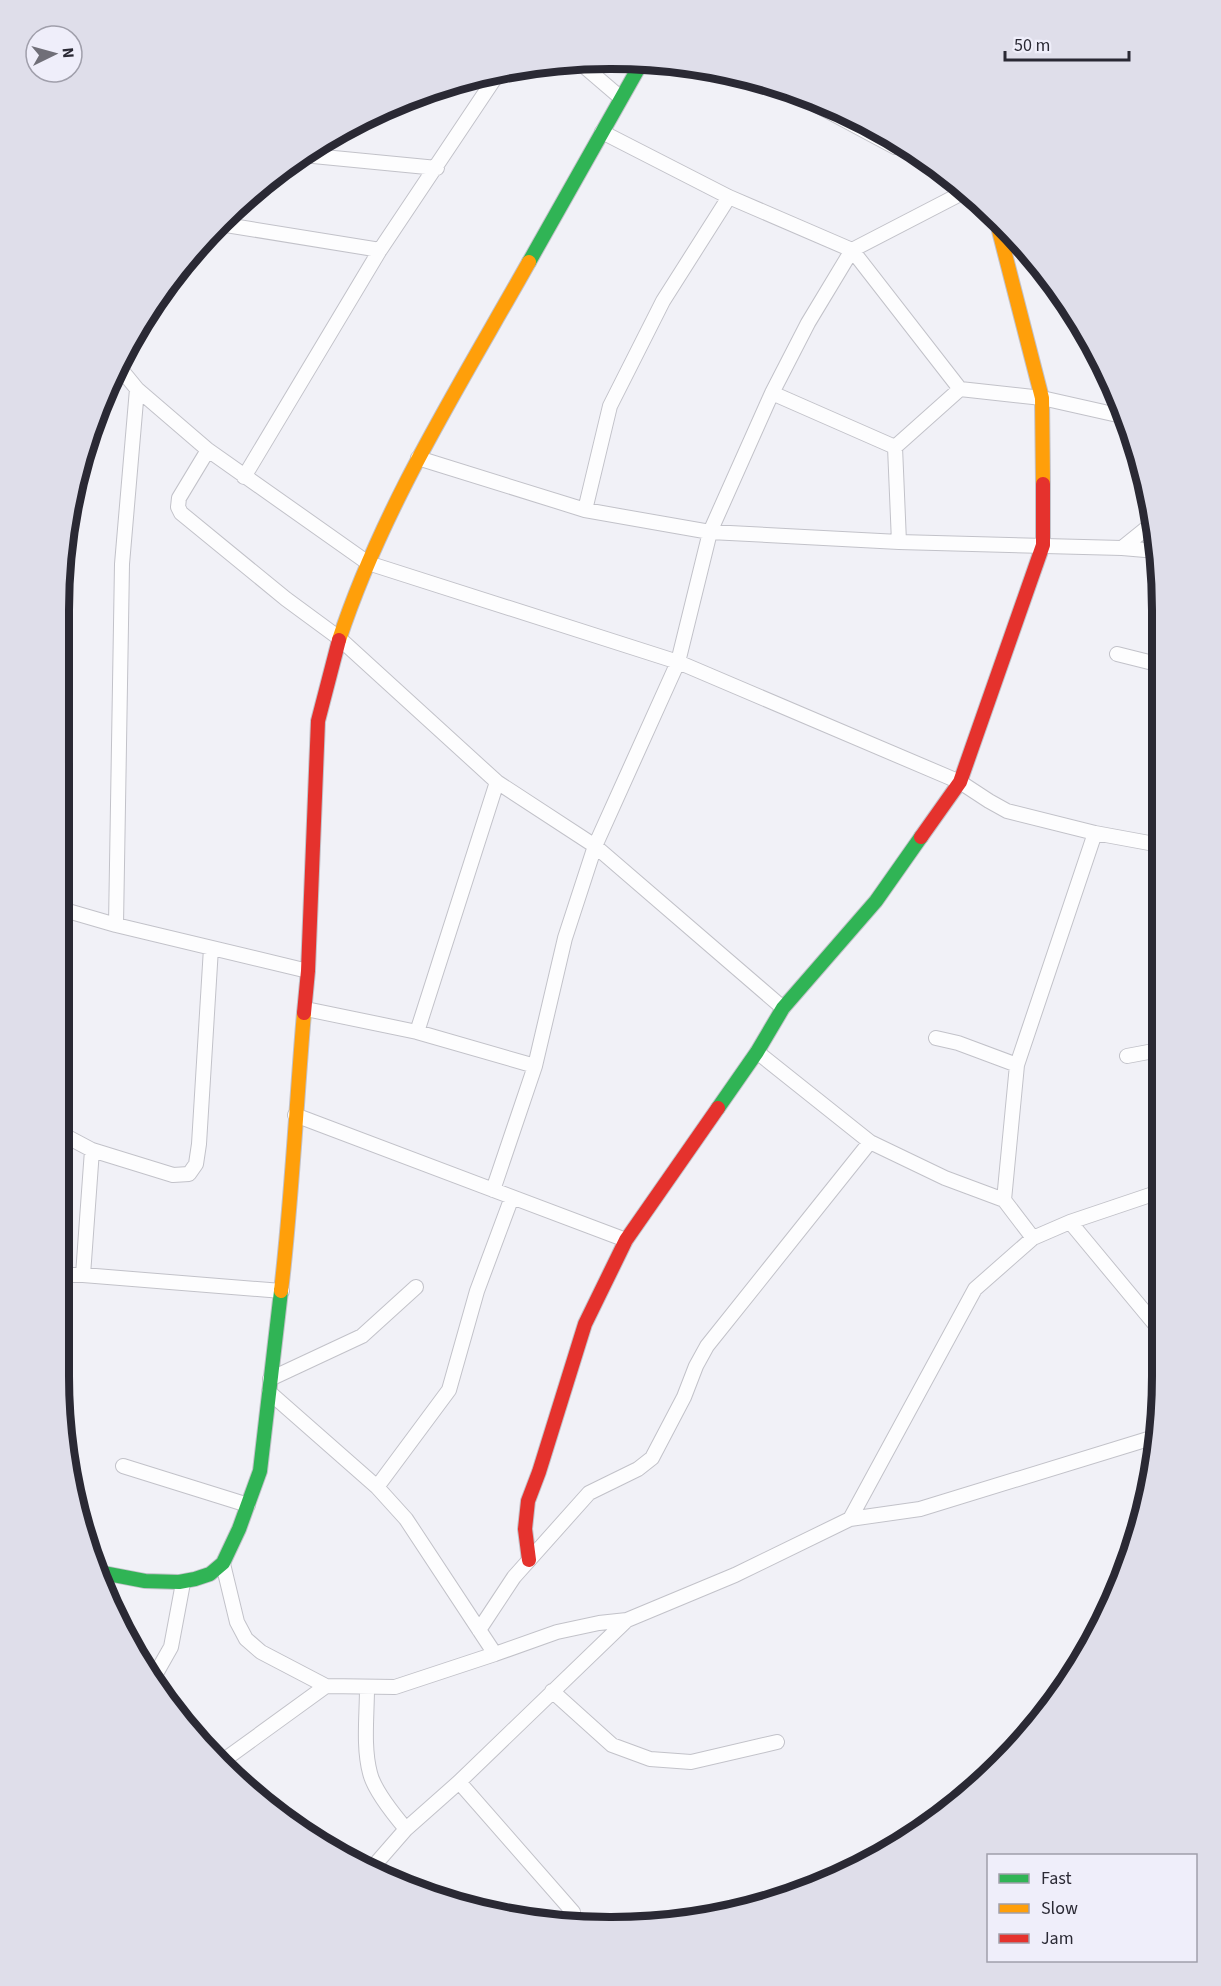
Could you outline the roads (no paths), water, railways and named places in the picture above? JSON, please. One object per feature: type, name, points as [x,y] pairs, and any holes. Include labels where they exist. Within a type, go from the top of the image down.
[{"type":"street","points":[[588,70],[621,98]]},
{"type":"street","points":[[107,1574],[130,1579],[183,1583],[204,1576],[223,1564],[238,1534],[260,1471],[282,1291],[290,1217],[295,1115],[306,1009],[318,721],[339,638],[368,564],[418,458],[637,70]]},
{"type":"street","points":[[244,477],[380,250],[493,82]]},
{"type":"street","points":[[602,132],[729,197],[852,250],[960,389],[1042,398],[1115,414]]},
{"type":"street","points":[[316,156],[437,168]]},
{"type":"street","points":[[493,1190],[535,1066],[565,938],[595,846],[678,662],[710,532],[772,393],[808,323],[852,250],[958,195]]},
{"type":"street","points":[[585,510],[610,406],[663,300],[729,197]]},
{"type":"street","points":[[230,226],[380,250]]},
{"type":"street","points":[[529,1560],[525,1529],[528,1501],[585,1323],[627,1240],[757,1052],[783,1008],[876,901],[960,782],[1043,545],[1042,398],[1000,235]]},
{"type":"street","points":[[124,373],[137,388],[208,450],[368,564],[678,662],[960,782],[1007,811],[1095,834],[1152,844]]},
{"type":"street","points":[[116,925],[122,564],[137,388]]},
{"type":"street","points":[[895,447],[960,389]]},
{"type":"street","points":[[772,393],[895,447]]},
{"type":"street","points":[[895,447],[899,542]]},
{"type":"street","points":[[208,450],[179,498],[180,513],[286,599],[339,638],[496,782],[595,846],[783,1008]]},
{"type":"street","points":[[418,458],[585,510],[710,532],[899,542],[1148,550]]},
{"type":"street","points":[[1122,548],[1145,528]]},
{"type":"street","points":[[1117,654],[1152,663]]},
{"type":"street","points":[[417,1032],[496,782]]},
{"type":"street","points":[[1004,1200],[1017,1065],[1095,834]]},
{"type":"street","points":[[69,911],[116,925],[308,971]]},
{"type":"street","points":[[69,1138],[92,1150],[173,1175],[189,1174],[195,1164],[199,1144],[211,948]]},
{"type":"street","points":[[306,1009],[417,1032],[535,1066]]},
{"type":"street","points":[[936,1038],[958,1043],[1017,1065]]},
{"type":"street","points":[[1126,1056],[1152,1051]]},
{"type":"street","points":[[757,1052],[870,1142],[945,1178],[1004,1200],[1033,1238]]},
{"type":"street","points":[[295,1115],[627,1240]]},
{"type":"street","points":[[480,1630],[514,1577],[589,1493],[638,1469],[652,1458],[684,1397],[696,1366],[707,1346],[870,1142]]},
{"type":"street","points":[[83,1275],[92,1150]]},
{"type":"street","points":[[850,1519],[975,1289],[1033,1238],[1070,1222],[1152,1194]]},
{"type":"street","points":[[377,1487],[449,1390],[477,1291],[512,1197]]},
{"type":"street","points":[[1070,1222],[1152,1321]]},
{"type":"street","points":[[69,1275],[282,1291]]},
{"type":"street","points":[[270,1386],[362,1336],[416,1287]]},
{"type":"street","points":[[270,1386],[377,1487],[406,1519],[495,1654]]},
{"type":"street","points":[[223,1564],[237,1622],[246,1639],[277,1661],[326,1686],[394,1687],[557,1632],[627,1620],[735,1575],[850,1519],[921,1509],[1148,1439]]},
{"type":"street","points":[[123,1466],[248,1505]]},
{"type":"street","points":[[157,1671],[171,1647],[183,1583]]},
{"type":"street","points":[[376,1863],[406,1829],[459,1782],[627,1620]]},
{"type":"street","points":[[227,1757],[326,1686]]},
{"type":"street","points":[[367,1688],[370,1775],[390,1810],[406,1829]]},
{"type":"street","points":[[552,1691],[612,1745],[650,1759],[691,1762],[777,1742]]},
{"type":"street","points":[[459,1782],[573,1912]]}]
